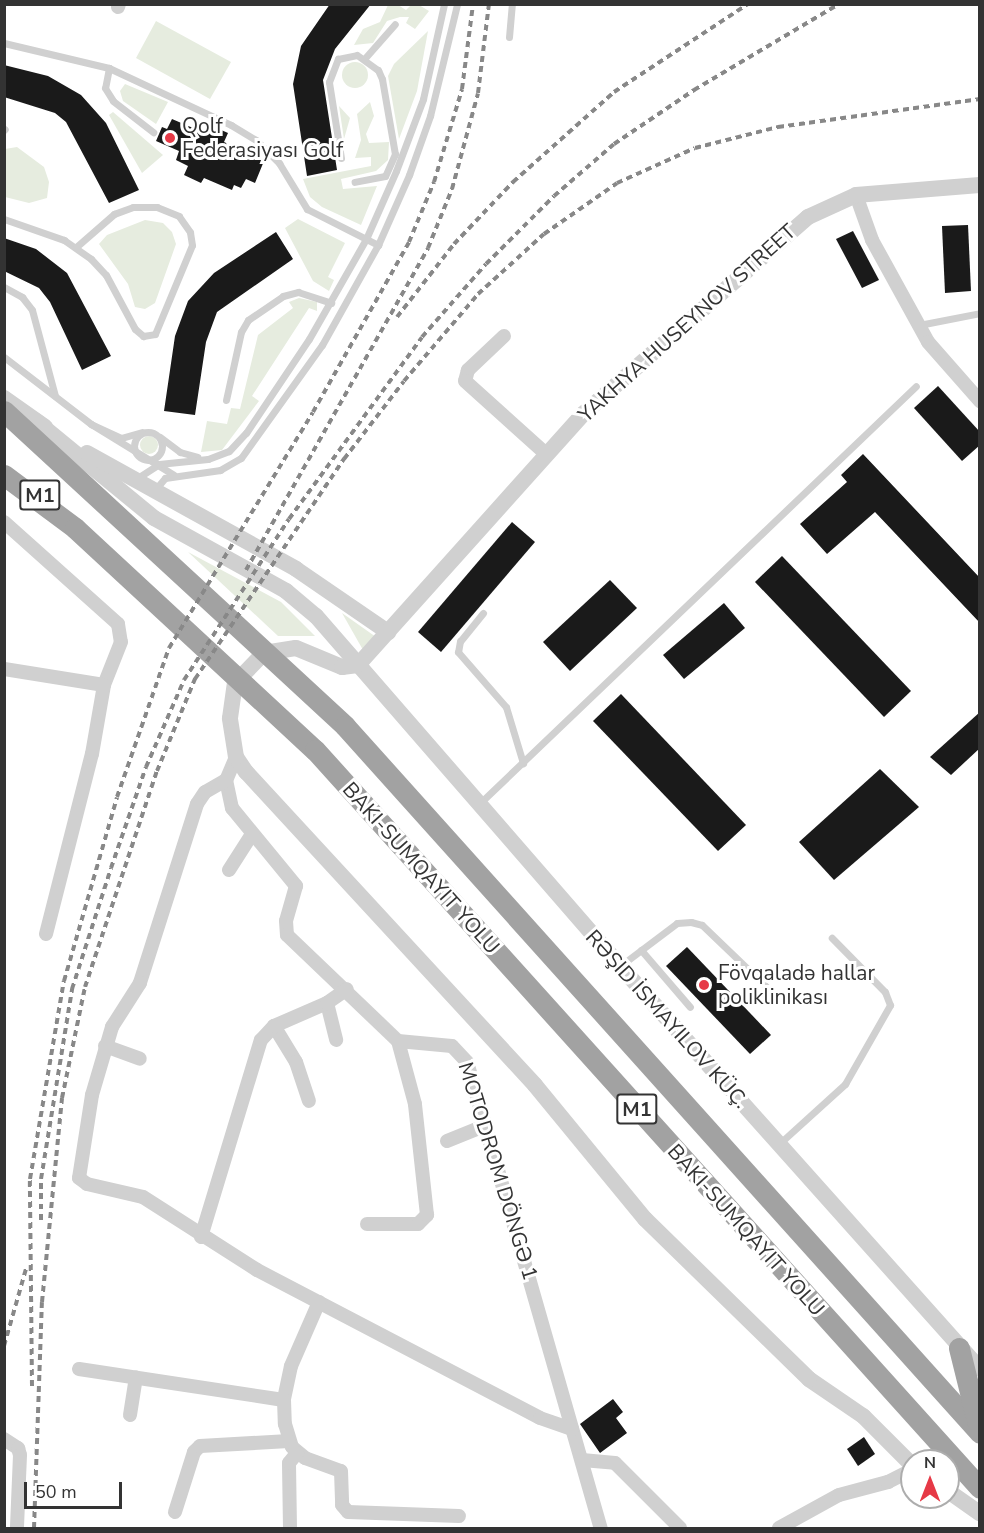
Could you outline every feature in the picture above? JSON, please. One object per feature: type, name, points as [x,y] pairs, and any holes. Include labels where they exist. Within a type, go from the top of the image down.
[{"type":"highway","name":"M1","points":[[4,411],[324,704],[980,1433]]},
{"type":"highway","name":"M1","points":[[4,463],[296,731],[980,1488]]},
{"type":"highway","points":[[4,475],[75,528]]},
{"type":"highway","points":[[959,1348],[980,1433]]},
{"type":"street","name":"YAKHYA HUSEYNOV STREET","points":[[358,665],[545,453],[583,414],[785,233],[808,217],[856,195],[980,184]]},
{"type":"street","points":[[856,195],[872,240],[919,325],[948,367],[980,401]]},
{"type":"street","points":[[504,336],[468,370],[465,381],[545,453]]},
{"type":"street","points":[[4,398],[36,421],[133,482],[302,573],[388,632]]},
{"type":"street","points":[[36,421],[129,499],[173,530],[286,591],[316,616],[620,966],[980,1369]]},
{"type":"street","points":[[4,522],[118,624],[121,642],[104,685],[92,754],[46,934]]},
{"type":"street","points":[[302,573],[342,644]]},
{"type":"street","points":[[358,665],[342,667],[297,648],[264,653],[253,660],[235,683],[232,695],[231,739],[236,757],[246,772],[527,1076],[660,1234],[808,1379],[863,1416],[900,1453]]},
{"type":"street","points":[[4,669],[104,685]]},
{"type":"street","points":[[236,757],[226,780],[232,808],[296,886],[286,921],[287,935],[347,989],[398,1041],[415,1104],[427,1215],[418,1224],[367,1224]]},
{"type":"street","points":[[226,780],[205,792],[198,804],[140,983],[117,1016],[105,1046],[86,1125],[79,1178],[87,1184],[143,1197],[201,1237],[319,1302],[540,1418],[572,1429]]},
{"type":"street","points":[[229,870],[252,834]]},
{"type":"street","points":[[201,1237],[255,1052],[274,1026],[327,1003],[347,989]]},
{"type":"street","points":[[327,1003],[336,1040]]},
{"type":"street","points":[[274,1026],[296,1062],[309,1101]]},
{"type":"street","name":"MOTODROM DÖNGƏ 1","points":[[398,1041],[439,1043],[460,1050],[467,1062],[601,1528]]},
{"type":"street","points":[[105,1046],[140,1059]]},
{"type":"street","points":[[447,1141],[484,1126]]},
{"type":"street","points":[[319,1302],[291,1366],[284,1400],[289,1441],[297,1453],[341,1472],[342,1505],[348,1512],[459,1516]]},
{"type":"street","points":[[79,1369],[284,1400]]},
{"type":"street","points":[[130,1415],[135,1377]]},
{"type":"street","points":[[4,1439],[18,1448],[20,1455],[17,1528]]},
{"type":"street","points":[[175,1512],[194,1452],[200,1446],[289,1441]]},
{"type":"street","points":[[290,1528],[289,1463],[297,1453]]},
{"type":"street","points":[[582,1460],[615,1464],[681,1528]]},
{"type":"street","points":[[779,1528],[839,1495],[888,1482],[900,1476]]},
{"type":"street","points":[[960,1499],[980,1513]]},
{"type":"lane","points":[[133,482],[154,466],[208,459],[229,451],[246,433],[331,303],[366,239],[423,99],[444,4]]},
{"type":"lane","points":[[153,493],[159,482],[174,475],[220,470],[241,458],[322,345],[378,245],[409,175],[430,116],[457,4]]},
{"type":"lane","points":[[509,37],[512,4]]},
{"type":"lane","points":[[365,58],[395,24]]},
{"type":"lane","points":[[4,43],[109,68],[159,89],[256,140],[279,162],[307,209],[378,245]]},
{"type":"lane","points":[[341,158],[330,98],[332,67],[349,55],[365,58],[382,79],[395,142],[394,169]]},
{"type":"lane","points":[[109,68],[105,88],[113,101],[153,132]]},
{"type":"lane","points":[[394,169],[409,175]]},
{"type":"lane","points":[[355,182],[385,176],[394,169]]},
{"type":"lane","points":[[4,219],[76,247],[106,275],[135,329],[143,336],[155,334],[192,245],[190,232],[179,216],[157,207],[133,207],[114,214],[76,247]]},
{"type":"lane","points":[[4,287],[22,297],[32,310],[55,396]]},
{"type":"lane","points":[[226,400],[241,332],[248,320],[283,296],[298,292],[331,303]]},
{"type":"lane","points":[[919,325],[980,313]]},
{"type":"lane","points":[[4,357],[141,459],[174,475]]},
{"type":"lane","points":[[478,804],[916,386]]},
{"type":"lane","points":[[91,424],[121,438],[142,432],[160,436],[187,456],[208,459]]},
{"type":"lane","points":[[141,459],[133,448],[142,432]]},
{"type":"lane","points":[[141,459],[159,455],[163,449],[160,436]]},
{"type":"lane","points":[[483,613],[460,641],[458,652],[506,707],[523,763]]},
{"type":"lane","points":[[620,966],[677,923],[702,925],[777,997]]},
{"type":"lane","points":[[778,1144],[844,1084],[890,1005],[885,992],[832,938]]},
{"type":"lane","points":[[641,950],[690,1007]]},
{"type":"shaded area","points":[[388,5],[398,5],[406,10],[411,5],[419,5],[429,11],[415,29],[406,23],[409,17],[400,17],[387,21],[373,43],[354,45],[363,29],[380,22]]},
{"type":"shaded area","points":[[156,21],[231,62],[210,99],[136,58]]},
{"type":"shaded area","points":[[428,31],[417,91],[399,139],[388,76],[394,64]]},
{"type":"shaded area","points":[[355,62],[364,66],[368,75],[364,84],[355,88],[346,84],[342,75],[346,66]]},
{"type":"shaded area","points":[[125,84],[168,102],[156,124],[123,101],[120,91]]},
{"type":"shaded area","points":[[370,102],[374,116],[366,134],[369,143],[389,142],[388,160],[376,171],[341,179],[343,189],[377,186],[361,225],[322,207],[310,197],[303,179],[371,166],[371,157],[355,158],[361,140],[357,114]]},
{"type":"shaded area","points":[[339,106],[350,118],[344,139]]},
{"type":"shaded area","points":[[113,112],[163,155],[142,173],[109,115]]},
{"type":"shaded area","points":[[17,147],[44,167],[49,182],[47,198],[29,203],[5,197],[5,149]]},
{"type":"shaded area","points":[[298,219],[345,243],[328,277],[334,280],[329,291],[313,281],[285,228]]},
{"type":"shaded area","points":[[145,220],[163,223],[172,232],[176,244],[155,303],[145,309],[135,307],[128,284],[99,244],[107,235]]},
{"type":"shaded area","points":[[299,298],[317,302],[317,311],[309,308],[252,396],[259,401],[222,450],[201,452],[207,421],[227,424],[231,408],[240,409],[258,335],[293,308],[289,302]]},
{"type":"shaded area","points":[[149,436],[155,439],[158,445],[155,451],[149,454],[143,451],[140,445],[143,439]]},
{"type":"shaded area","points":[[188,552],[281,602],[315,636],[278,636]]},
{"type":"shaded area","points":[[342,613],[376,637],[363,650]]},
{"type":"building","points":[[330,4],[371,4],[335,49],[323,80],[337,170],[307,176],[293,84],[301,46]]},
{"type":"building","points":[[4,65],[48,76],[81,95],[106,123],[139,190],[109,203],[66,122],[55,113],[4,97]]},
{"type":"building","points":[[172,119],[193,128],[194,126],[207,131],[210,125],[228,133],[224,142],[264,161],[255,183],[246,179],[241,188],[234,185],[232,190],[204,178],[201,183],[184,175],[188,166],[176,160],[179,151],[156,141],[162,127],[167,129]]},
{"type":"building","points":[[968,225],[971,291],[945,293],[942,226]]},
{"type":"building","points":[[853,231],[879,280],[862,288],[836,239]]},
{"type":"building","points":[[276,232],[293,259],[217,312],[206,342],[195,415],[164,411],[175,336],[188,301],[214,273]]},
{"type":"building","points":[[4,238],[36,249],[67,273],[111,356],[82,370],[50,302],[39,288],[4,271]]},
{"type":"building","points":[[938,386],[980,432],[980,445],[962,461],[914,408]]},
{"type":"building","points":[[863,454],[980,578],[980,623],[875,512],[827,554],[800,524],[847,482],[841,475]]},
{"type":"building","points":[[512,522],[535,542],[441,652],[418,632]]},
{"type":"building","points":[[782,556],[911,691],[884,717],[755,582]]},
{"type":"building","points":[[610,580],[637,608],[570,671],[543,642]]},
{"type":"building","points":[[724,603],[745,628],[684,679],[663,655]]},
{"type":"building","points":[[621,694],[746,825],[718,851],[593,721]]},
{"type":"building","points":[[980,712],[980,748],[951,775],[930,757]]},
{"type":"building","points":[[880,769],[919,807],[834,880],[799,842]]},
{"type":"building","name":"Fövqaladə hallar poliklinikası","points":[[687,947],[771,1035],[750,1054],[666,966]]},
{"type":"building","points":[[613,1399],[623,1412],[616,1418],[627,1433],[600,1453],[580,1424]]},
{"type":"building","points":[[864,1437],[875,1454],[858,1466],[847,1449]]},
{"type":"railway","points":[[32,1386],[30,1179],[64,981],[117,797],[169,648],[313,412],[409,242],[434,182],[462,89],[473,4]]},
{"type":"railway","points":[[246,570],[428,248],[452,189],[478,93],[489,4]]},
{"type":"railway","points":[[397,317],[454,244],[513,182],[614,92],[748,4]]},
{"type":"railway","points":[[41,1220],[41,1179],[72,989],[146,767],[184,680],[289,519],[422,337],[486,264],[554,196],[614,144],[694,90],[839,4]]},
{"type":"railway","points":[[34,1528],[42,1302],[62,1098],[85,987],[157,771],[195,679],[344,459],[404,381],[478,294],[544,234],[617,183],[695,148],[778,127],[980,99]]},
{"type":"railway","points":[[4,1346],[26,1269]]},
{"type":"place","name":"Qolf Federasiyası Golf","points":[[170,138]]},
{"type":"place","name":"Fövqaladə hallar poliklinikası","points":[[704,985]]}]
